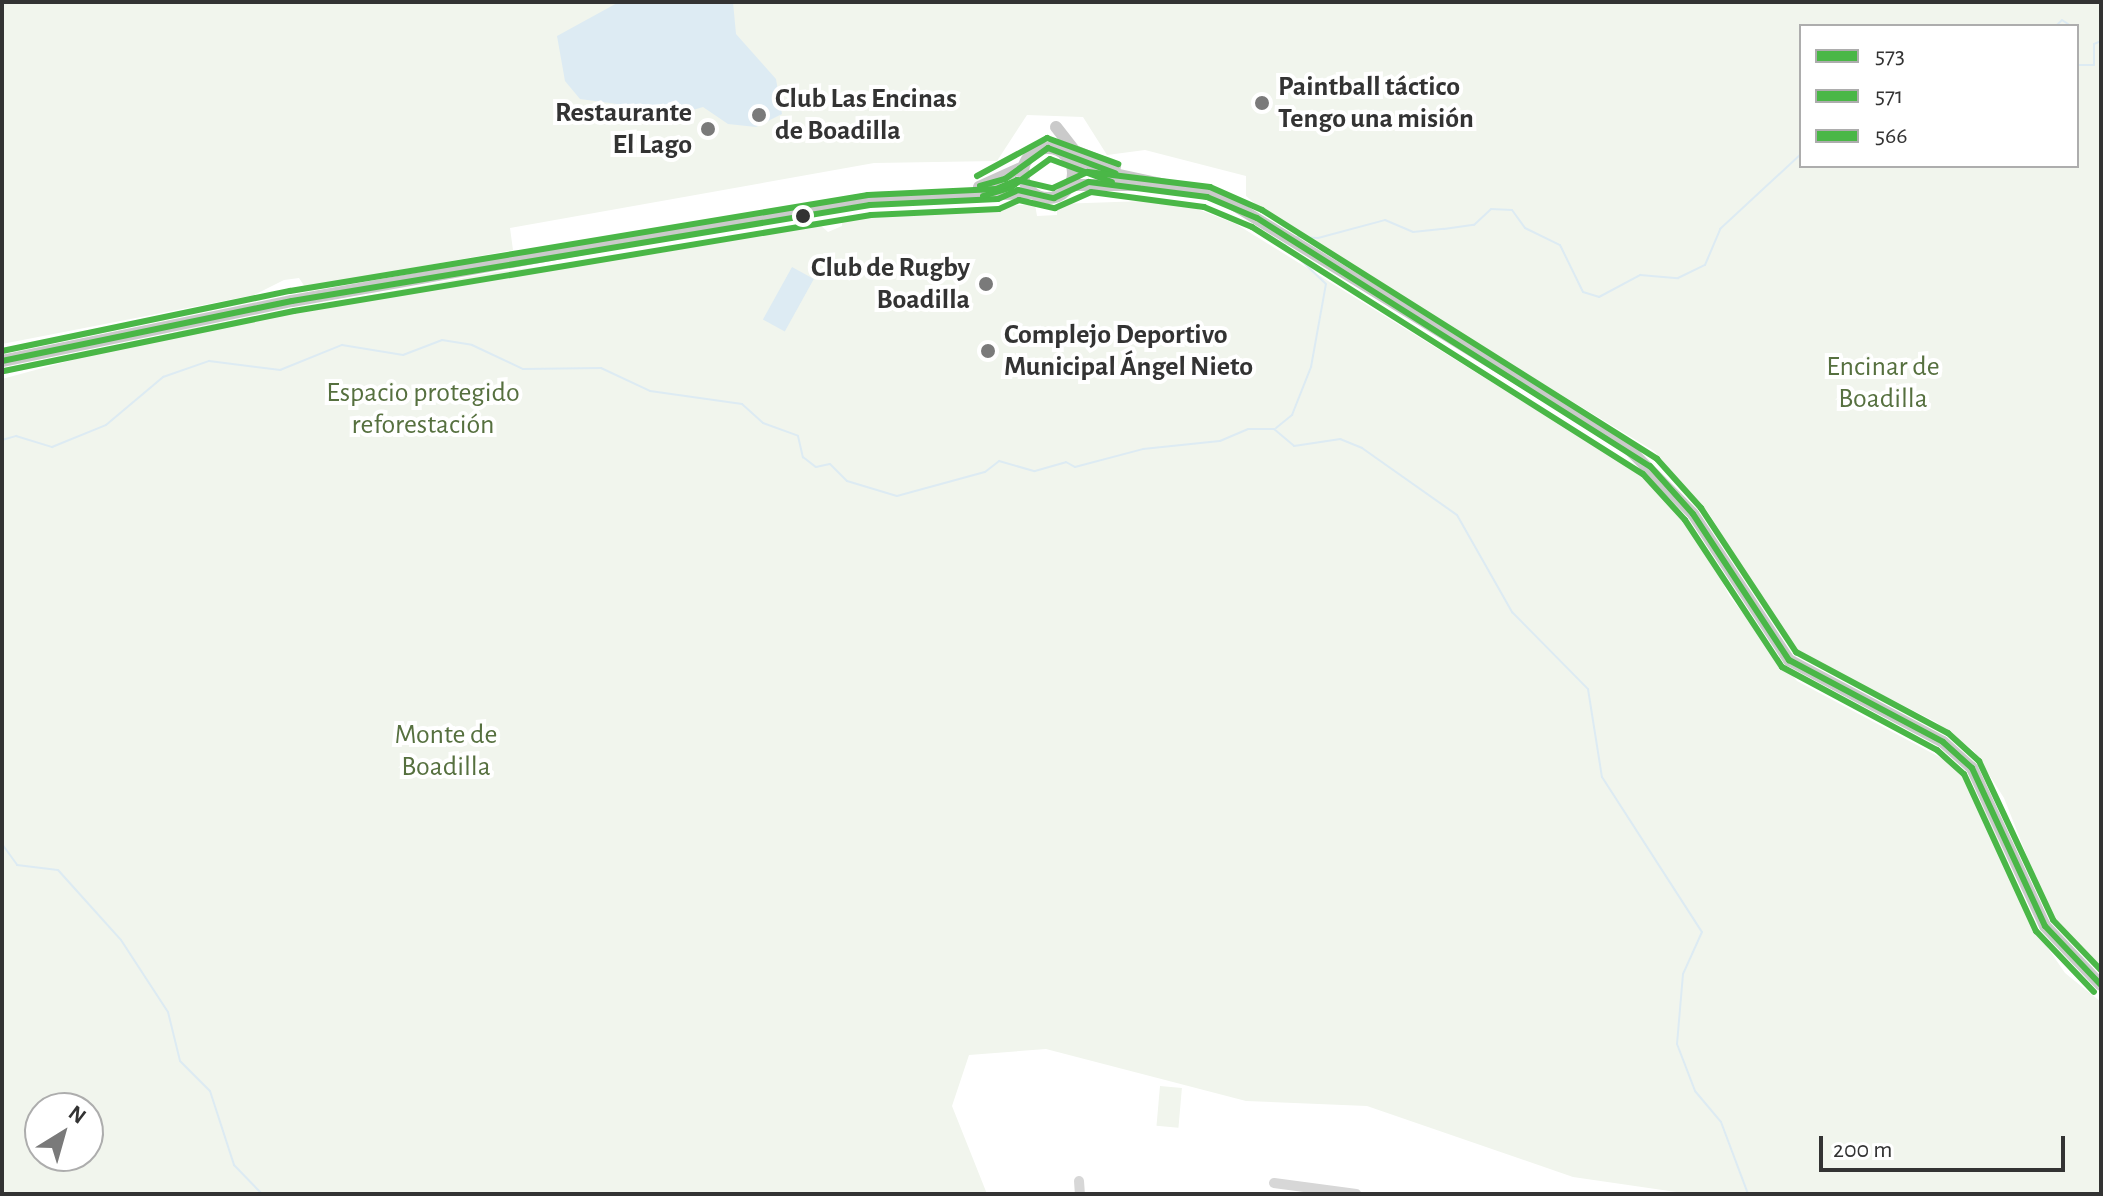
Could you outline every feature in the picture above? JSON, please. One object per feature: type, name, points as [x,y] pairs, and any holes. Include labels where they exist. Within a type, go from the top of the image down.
[{"type":"main road","points":[[1056,127],[1086,157],[1207,192],[1238,207],[1650,466],[1693,514],[1789,660],[1943,742],[1972,768],[2045,926],[2101,985]]},
{"type":"main road","points":[[2,361],[292,301],[920,194],[977,187],[1023,167],[1042,148],[1064,154],[1087,168],[1207,192]]},
{"type":"main road","points":[[1064,154],[1070,185]]},
{"type":"main road","points":[[1023,167],[1031,193]]},
{"type":"main road","points":[[920,194],[1031,193],[1054,198],[1070,185],[1133,184],[1238,207]]},
{"type":"street","points":[[1079,1181],[1080,1194]]},
{"type":"street","points":[[1274,1183],[1353,1194]]},
{"type":"green space","name":"Encinar de Boadilla","points":[[2,2],[2101,2],[2101,971],[2049,912],[2004,798],[1974,751],[1936,722],[1795,651],[1708,512],[1654,451],[1282,226],[1246,196],[1246,176],[1145,150],[1107,155],[1083,117],[1027,115],[997,161],[874,163],[510,228],[513,250],[305,287],[299,278],[284,280],[254,295],[2,344]]},
{"type":"green space","name":"Monte de Boadilla","points":[[1174,200],[1236,224],[1645,477],[1696,532],[1730,597],[1797,681],[1958,767],[1985,809],[2041,938],[2065,973],[2101,1002],[2101,1194],[1690,1194],[1573,1177],[1367,1106],[1246,1101],[1046,1049],[969,1055],[952,1106],[987,1194],[2,1194],[2,379],[187,329],[496,272],[660,253],[819,224],[828,232],[842,226],[842,217],[1035,204],[1037,216],[1057,215],[1057,204]]},
{"type":"green space","points":[[1160,1086],[1182,1088],[1178,1128],[1157,1126]]},
{"type":"shaded area","points":[[619,2],[733,2],[736,34],[776,79],[782,114],[756,127],[728,124],[703,107],[683,113],[580,99],[565,81],[557,36]]},
{"type":"shaded area","points":[[792,267],[814,279],[785,332],[763,319]]},
{"type":"waterway","points":[[2058,24],[2062,20],[2068,24]]},
{"type":"waterway","points":[[2079,65],[2094,65],[2094,44],[2101,41]]},
{"type":"waterway","points":[[1297,237],[1318,238],[1385,220],[1413,232],[1444,229],[1474,225],[1491,209],[1512,210],[1525,228],[1560,245],[1583,292],[1599,297],[1640,275],[1678,278],[1705,265],[1720,229],[1799,156]]},
{"type":"waterway","points":[[1276,428],[1292,415],[1311,367],[1326,284],[1285,245]]},
{"type":"waterway","points":[[2,440],[16,436],[52,447],[106,425],[163,377],[209,361],[280,370],[342,345],[403,355],[442,340],[472,345],[523,369],[601,368],[650,391],[742,404],[763,423],[798,436],[803,457],[816,467],[830,464],[847,481],[897,496],[985,472],[999,461],[1035,471],[1066,462],[1075,467],[1143,449],[1220,441],[1248,429],[1274,429],[1294,446],[1340,439],[1362,448],[1457,515],[1512,612],[1588,689],[1602,777],[1702,932],[1683,974],[1677,1044],[1695,1091],[1721,1122],[1748,1194]]},
{"type":"waterway","points":[[2,844],[17,865],[58,870],[121,940],[168,1012],[180,1061],[210,1091],[234,1165],[262,1194]]},
{"type":"transit line","name":"566","points":[[977,176],[1047,138],[1118,164]]},
{"type":"transit line","name":"573","points":[[980,186],[1005,179],[1048,148],[1115,173]]},
{"type":"transit line","name":"571","points":[[983,196],[1010,188],[1050,159],[1112,182]]},
{"type":"transit line","name":"566","points":[[2,351],[290,291],[868,195],[996,189],[1017,180],[1053,188],[1088,172],[1210,187],[1262,210],[1657,459],[1701,508],[1796,652],[1948,733],[1979,761],[2053,920],[2101,970]]},
{"type":"transit line","name":"573","points":[[2,361],[292,301],[870,205],[998,199],[1018,190],[1054,198],[1089,182],[1207,197],[1257,218],[1650,466],[1693,514],[1789,660],[1943,742],[1972,768],[2045,926],[2101,985]]},
{"type":"transit line","name":"571","points":[[4,371],[294,311],[871,215],[999,209],[1019,200],[1055,208],[1091,192],[1204,207],[1252,227],[1643,474],[1685,520],[1782,667],[1937,750],[1964,774],[2036,931],[2094,992]]},
{"type":"place","name":"Paintball táctico Tengo una misión","points":[[1262,103]]},
{"type":"place","name":"Club Las Encinas de Boadilla","points":[[759,115]]},
{"type":"place","name":"Restaurante El Lago","points":[[708,129]]},
{"type":"place","name":"Club de Rugby Boadilla","points":[[986,284]]},
{"type":"place","name":"Complejo Deportivo Municipal Ángel Nieto","points":[[988,351]]},
{"type":"park label","name":"Espacio protegido reforestación","points":[[423,409]]}]
